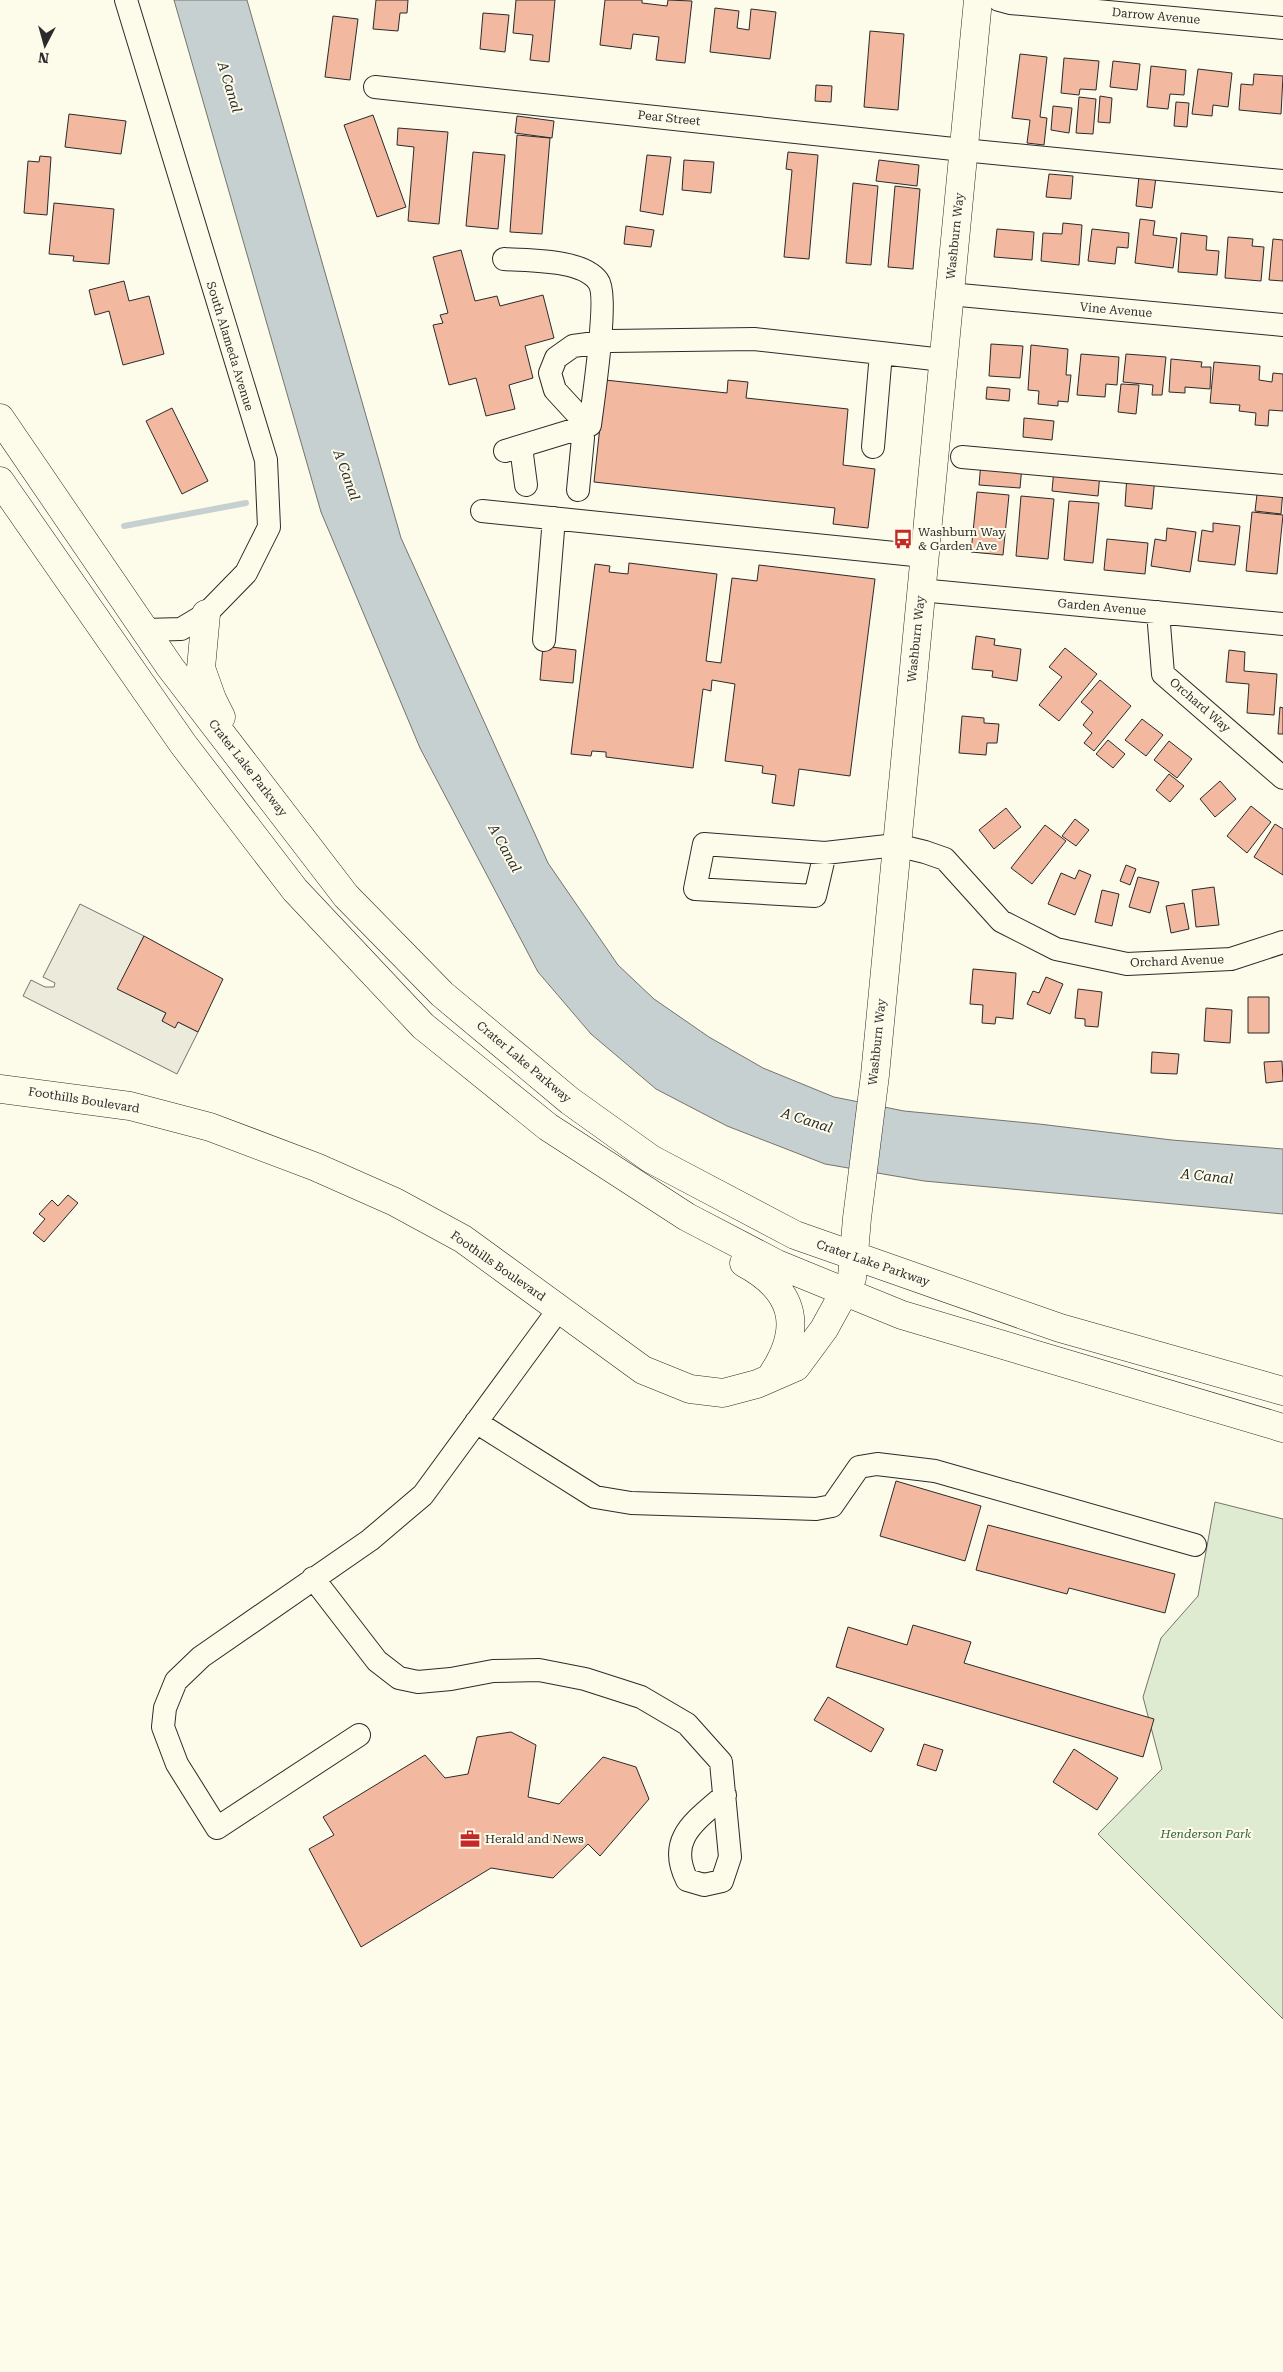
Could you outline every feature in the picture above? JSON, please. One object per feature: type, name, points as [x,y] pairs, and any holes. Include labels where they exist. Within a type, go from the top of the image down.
[{"type":"main road","name":"Washburn Way","points":[[850,1275],[872,1081],[875,1075],[978,0]]},
{"type":"main road","name":"Crater Lake Parkway","points":[[0,418],[170,668],[346,896],[442,994],[570,1101],[652,1158],[795,1235],[902,1315],[1283,1428]]},
{"type":"main road","name":"Crater Lake Parkway","points":[[0,481],[183,744],[295,890],[423,1026],[548,1127],[687,1217],[777,1264],[850,1275],[1060,1328],[1283,1391]]},
{"type":"main road","points":[[206,614],[201,668],[212,699],[247,767]]},
{"type":"main road","name":"Foothills Boulevard","points":[[0,1088],[130,1106],[210,1127],[271,1148],[395,1202],[463,1239],[643,1370],[690,1389],[724,1393],[770,1378],[796,1367],[824,1329],[850,1275]]},
{"type":"main road","points":[[661,1200],[694,1233],[760,1272],[775,1284],[790,1311],[791,1327],[780,1364],[770,1378]]},
{"type":"street","name":"South Alameda Avenue","points":[[126,0],[266,460],[269,527],[246,573],[206,614],[181,629],[145,630]]},
{"type":"street","name":"Darrow Avenue","points":[[999,0],[1010,3],[1283,28]]},
{"type":"street","name":"Pear Street","points":[[375,87],[963,150],[1283,181]]},
{"type":"street","points":[[504,259],[574,266],[589,272],[599,281],[602,294],[600,343],[590,425],[513,449],[526,485]]},
{"type":"street","name":"Vine Avenue","points":[[949,294],[1283,325]]},
{"type":"street","points":[[578,490],[583,438],[582,428],[578,415],[555,390],[550,373],[556,358],[573,346],[600,343],[754,339],[943,360]]},
{"type":"street","points":[[873,448],[881,353]]},
{"type":"street","points":[[962,457],[1283,486]]},
{"type":"street","points":[[482,511],[924,556]]},
{"type":"street","points":[[544,640],[554,518]]},
{"type":"street","name":"Garden Avenue","points":[[920,590],[1283,624]]},
{"type":"street","name":"Orchard Way","points":[[1158,612],[1163,674],[1282,776]]},
{"type":"street","points":[[825,853],[815,896],[695,888],[704,844],[825,853],[896,845]]},
{"type":"street","name":"Orchard Avenue","points":[[896,845],[945,859],[1000,921],[1056,949],[1127,964],[1231,959],[1283,942]]},
{"type":"street","points":[[359,1735],[218,1828],[177,1764],[163,1727],[165,1708],[176,1681],[201,1657],[370,1540],[422,1495],[559,1309]]},
{"type":"street","points":[[476,1422],[594,1497],[631,1503],[816,1509],[832,1506],[859,1467],[877,1464],[935,1471],[1195,1545]]},
{"type":"street","points":[[313,1578],[378,1661],[399,1678],[418,1682],[451,1680],[493,1671],[539,1670],[585,1679],[641,1698],[687,1724],[721,1762],[725,1795]]},
{"type":"green space","name":"Henderson Park","points":[[1215,1502],[1283,1519],[1283,2019],[1098,1834],[1162,1769],[1143,1697],[1161,1638],[1198,1596]]},
{"type":"shaded area","points":[[80,904],[144,936],[118,989],[166,1013],[162,1021],[178,1022],[198,1032],[177,1074],[23,996],[31,980],[45,987],[54,987],[55,983],[43,977]]},
{"type":"water","name":"A Canal","points":[[174,0],[247,0],[401,538],[548,863],[618,965],[654,999],[709,1037],[763,1068],[834,1097],[904,1111],[1039,1124],[1172,1140],[1283,1149],[1283,1214],[924,1181],[825,1164],[727,1126],[656,1089],[591,1034],[538,972],[420,748],[321,512]]},
{"type":"building","points":[[376,0],[408,0],[407,13],[400,13],[398,31],[373,29]]},
{"type":"building","points":[[516,0],[555,0],[549,62],[530,60],[533,35],[513,33]]},
{"type":"building","points":[[605,0],[642,0],[642,3],[667,6],[668,0],[692,1],[685,63],[656,60],[659,37],[633,34],[631,49],[600,45]]},
{"type":"building","points":[[715,8],[739,11],[737,28],[749,30],[751,9],[776,12],[770,59],[710,52]]},
{"type":"building","points":[[483,13],[509,15],[505,52],[480,49]]},
{"type":"building","points":[[333,16],[358,19],[350,80],[325,77]]},
{"type":"building","points":[[870,31],[904,34],[898,110],[864,107]]},
{"type":"building","points":[[1020,54],[1047,57],[1040,117],[1047,118],[1044,145],[1027,143],[1030,120],[1012,118]]},
{"type":"building","points":[[1064,58],[1099,61],[1096,90],[1080,89],[1079,95],[1061,93]]},
{"type":"building","points":[[1113,61],[1140,64],[1137,90],[1110,87]]},
{"type":"building","points":[[1151,66],[1186,70],[1184,95],[1170,94],[1168,109],[1147,107]]},
{"type":"building","points":[[1198,69],[1232,73],[1228,107],[1213,105],[1212,116],[1192,114]]},
{"type":"building","points":[[1254,74],[1283,76],[1281,114],[1239,110],[1241,84],[1253,85]]},
{"type":"building","points":[[816,85],[832,86],[831,102],[815,101]]},
{"type":"building","points":[[1100,96],[1112,98],[1110,123],[1098,122]]},
{"type":"building","points":[[1079,97],[1096,99],[1093,134],[1076,133]]},
{"type":"building","points":[[1176,102],[1189,103],[1187,127],[1174,126]]},
{"type":"building","points":[[1053,106],[1072,108],[1069,133],[1051,130]]},
{"type":"building","points":[[69,114],[126,121],[121,154],[65,147]]},
{"type":"building","points":[[373,115],[406,207],[377,217],[344,125]]},
{"type":"building","points":[[517,116],[554,121],[552,138],[515,133]]},
{"type":"building","points":[[398,128],[448,132],[439,224],[408,221],[414,147],[397,145]]},
{"type":"building","points":[[517,135],[550,138],[542,234],[510,232]]},
{"type":"building","points":[[473,152],[505,155],[498,229],[466,226]]},
{"type":"building","points":[[788,152],[818,155],[809,259],[784,257],[792,170],[786,169]]},
{"type":"building","points":[[647,155],[671,157],[663,215],[640,211]]},
{"type":"building","points":[[40,156],[51,157],[47,215],[24,213],[28,161],[39,162]]},
{"type":"building","points":[[684,160],[714,162],[711,193],[682,190]]},
{"type":"building","points":[[879,160],[919,165],[917,186],[876,181]]},
{"type":"building","points":[[1049,174],[1073,176],[1071,199],[1046,197]]},
{"type":"building","points":[[1139,176],[1156,177],[1152,208],[1136,206]]},
{"type":"building","points":[[853,183],[878,186],[871,265],[846,263]]},
{"type":"building","points":[[895,186],[920,189],[913,269],[888,267]]},
{"type":"building","points":[[54,203],[114,209],[109,264],[73,261],[74,256],[49,254]]},
{"type":"building","points":[[1140,219],[1155,221],[1153,235],[1177,238],[1173,268],[1135,263]]},
{"type":"building","points":[[1063,223],[1082,225],[1079,265],[1041,261],[1043,233],[1062,234]]},
{"type":"building","points":[[626,226],[654,230],[651,247],[624,244]]},
{"type":"building","points":[[997,229],[1034,232],[1032,260],[994,257]]},
{"type":"building","points":[[1092,229],[1129,233],[1128,248],[1117,247],[1115,264],[1088,261]]},
{"type":"building","points":[[1181,233],[1207,236],[1206,250],[1219,251],[1217,275],[1178,272]]},
{"type":"building","points":[[1228,237],[1253,239],[1252,246],[1264,247],[1261,281],[1225,278]]},
{"type":"building","points":[[1273,239],[1283,240],[1283,281],[1269,280]]},
{"type":"building","points":[[461,250],[475,301],[497,296],[500,306],[543,295],[554,338],[525,346],[533,378],[509,385],[515,409],[486,416],[476,378],[449,385],[433,325],[443,323],[440,315],[448,313],[433,257]]},
{"type":"building","points":[[124,281],[129,301],[149,296],[164,354],[123,365],[109,311],[95,315],[89,290]]},
{"type":"building","points":[[991,344],[1023,346],[1020,378],[989,376]]},
{"type":"building","points":[[1031,345],[1068,349],[1066,375],[1071,375],[1068,402],[1058,401],[1058,406],[1038,404],[1039,391],[1028,390]]},
{"type":"building","points":[[1081,354],[1119,357],[1117,385],[1106,384],[1105,397],[1077,395]]},
{"type":"building","points":[[1126,354],[1166,357],[1162,395],[1152,395],[1153,385],[1123,382]]},
{"type":"building","points":[[1171,359],[1202,362],[1201,367],[1211,367],[1210,389],[1185,387],[1185,393],[1169,392]]},
{"type":"building","points":[[1214,362],[1260,366],[1259,380],[1272,382],[1273,373],[1283,374],[1283,411],[1269,410],[1268,426],[1255,425],[1256,413],[1239,411],[1240,405],[1210,403]]},
{"type":"building","points":[[605,380],[727,393],[728,380],[748,382],[746,398],[848,409],[843,465],[875,469],[868,528],[833,524],[835,508],[594,482]]},
{"type":"building","points":[[1121,384],[1139,385],[1136,414],[1118,412]]},
{"type":"building","points":[[987,387],[1010,389],[1009,401],[986,399]]},
{"type":"building","points":[[172,408],[208,481],[182,494],[146,421]]},
{"type":"building","points":[[1024,418],[1054,421],[1052,440],[1023,437]]},
{"type":"building","points":[[981,462],[1022,466],[1020,488],[979,485]]},
{"type":"building","points":[[1054,469],[1100,473],[1098,496],[1052,491]]},
{"type":"building","points":[[1127,475],[1155,477],[1152,509],[1125,506]]},
{"type":"building","points":[[1258,486],[1283,490],[1281,514],[1255,511]]},
{"type":"building","points":[[977,492],[1009,495],[1003,555],[971,552]]},
{"type":"building","points":[[1021,496],[1054,499],[1048,559],[1016,556]]},
{"type":"building","points":[[1069,501],[1099,503],[1093,563],[1064,560]]},
{"type":"building","points":[[1252,512],[1283,515],[1277,574],[1246,571]]},
{"type":"building","points":[[1213,523],[1240,526],[1235,565],[1198,561],[1202,530],[1213,532]]},
{"type":"building","points":[[1167,528],[1196,532],[1190,572],[1151,566],[1155,539],[1166,541]]},
{"type":"building","points":[[1107,539],[1148,543],[1145,574],[1104,570]]},
{"type":"building","points":[[629,563],[717,574],[706,661],[721,663],[732,578],[757,581],[759,565],[875,579],[850,776],[799,769],[794,806],[772,803],[776,775],[762,773],[763,766],[725,761],[735,684],[712,680],[711,691],[703,689],[693,768],[606,757],[606,752],[592,751],[591,756],[571,754],[595,564],[610,566],[609,572],[628,574]]},
{"type":"building","points":[[976,636],[995,639],[994,645],[1021,649],[1017,681],[992,677],[993,671],[972,669]]},
{"type":"building","points":[[543,646],[576,650],[573,683],[540,680]]},
{"type":"building","points":[[1065,648],[1097,674],[1059,721],[1039,705],[1062,677],[1049,667]]},
{"type":"building","points":[[1229,650],[1245,652],[1244,671],[1277,674],[1274,715],[1247,713],[1249,684],[1226,682]]},
{"type":"building","points":[[1100,680],[1131,706],[1094,751],[1084,743],[1092,733],[1083,725],[1093,712],[1081,702]]},
{"type":"building","points":[[1280,707],[1283,708],[1283,734],[1278,734]]},
{"type":"building","points":[[962,716],[984,718],[984,723],[999,724],[997,743],[987,743],[986,755],[959,753]]},
{"type":"building","points":[[1142,719],[1163,735],[1146,756],[1125,740]]},
{"type":"building","points":[[1108,740],[1125,754],[1113,768],[1096,754]]},
{"type":"building","points":[[1169,741],[1192,759],[1177,778],[1154,760]]},
{"type":"building","points":[[1169,774],[1184,786],[1170,802],[1156,790]]},
{"type":"building","points":[[1220,781],[1236,799],[1215,817],[1200,799]]},
{"type":"building","points":[[1251,806],[1271,822],[1247,853],[1227,836]]},
{"type":"building","points":[[1006,808],[1021,827],[994,849],[979,830]]},
{"type":"building","points":[[1075,819],[1089,830],[1076,846],[1062,836]]},
{"type":"building","points":[[1275,824],[1283,829],[1283,875],[1254,857]]},
{"type":"building","points":[[1045,825],[1066,841],[1032,884],[1011,868]]},
{"type":"building","points":[[1126,865],[1136,869],[1130,885],[1120,881]]},
{"type":"building","points":[[1079,870],[1091,875],[1075,915],[1048,904],[1061,873],[1075,879]]},
{"type":"building","points":[[1138,877],[1159,882],[1150,913],[1129,907]]},
{"type":"building","points":[[1214,887],[1219,925],[1196,927],[1192,890]]},
{"type":"building","points":[[1102,890],[1119,894],[1112,926],[1095,922]]},
{"type":"building","points":[[1184,903],[1189,929],[1171,933],[1166,906]]},
{"type":"building","points":[[144,936],[223,979],[198,1032],[178,1022],[175,1028],[162,1021],[166,1013],[117,989]]},
{"type":"building","points":[[973,969],[1016,973],[1013,1019],[996,1017],[995,1024],[982,1023],[983,1005],[970,1004]]},
{"type":"building","points":[[1046,977],[1063,984],[1050,1014],[1027,1004],[1033,991],[1039,993]]},
{"type":"building","points":[[1078,989],[1102,992],[1098,1027],[1085,1026],[1085,1019],[1075,1018]]},
{"type":"building","points":[[1248,997],[1269,997],[1269,1033],[1248,1033]]},
{"type":"building","points":[[1206,1008],[1232,1010],[1230,1043],[1204,1041]]},
{"type":"building","points":[[1152,1052],[1179,1054],[1177,1074],[1151,1073]]},
{"type":"building","points":[[1282,1061],[1283,1081],[1266,1083],[1264,1062]]},
{"type":"building","points":[[68,1195],[78,1203],[44,1242],[33,1233],[45,1219],[39,1214],[52,1200],[58,1206]]},
{"type":"building","points":[[896,1481],[981,1506],[965,1561],[880,1536]]},
{"type":"building","points":[[988,1525],[1175,1574],[1165,1613],[1069,1588],[1067,1594],[976,1570]]},
{"type":"building","points":[[913,1625],[971,1642],[964,1663],[1154,1719],[1143,1757],[836,1667],[848,1627],[907,1645]]},
{"type":"building","points":[[828,1697],[884,1729],[871,1752],[814,1720]]},
{"type":"building","name":"Herald and News","points":[[511,1732],[536,1745],[528,1797],[559,1804],[603,1757],[636,1767],[649,1799],[600,1856],[588,1844],[553,1878],[491,1868],[361,1947],[309,1849],[334,1835],[323,1817],[425,1755],[445,1778],[468,1774],[477,1737]]},
{"type":"building","points":[[924,1744],[943,1750],[936,1771],[917,1765]]},
{"type":"building","points":[[1074,1749],[1118,1778],[1097,1810],[1053,1782]]},
{"type":"waterway","points":[[124,526],[246,503]]},
{"type":"place","name":"Washburn Way & Garden Ave","points":[[903,539]]},
{"type":"place","name":"Herald and News","points":[[470,1839]]}]
